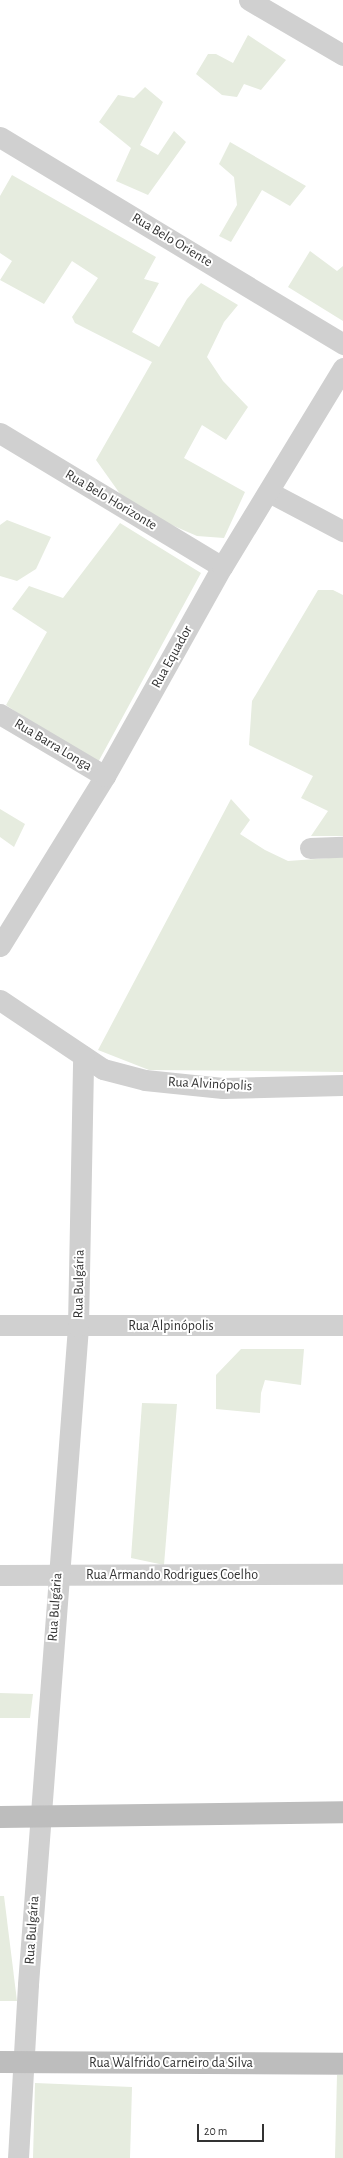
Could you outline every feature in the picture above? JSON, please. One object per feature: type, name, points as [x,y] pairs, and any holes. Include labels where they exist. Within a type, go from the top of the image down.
[{"type":"main road","points":[[0,1817],[343,1812]]},
{"type":"main road","name":"Rua Walfrido Carneiro da Silva","points":[[0,2062],[343,2064]]},
{"type":"street","points":[[248,0],[343,55]]},
{"type":"street","name":"Rua Belo Oriente","points":[[0,136],[343,344]]},
{"type":"street","name":"Rua Equador","points":[[0,946],[105,776],[222,567],[343,368]]},
{"type":"street","name":"Rua Belo Horizonte","points":[[0,433],[222,567]]},
{"type":"street","points":[[269,492],[343,532]]},
{"type":"street","name":"Rua Barra Longa","points":[[0,714],[105,776]]},
{"type":"street","points":[[310,848],[343,847]]},
{"type":"street","name":"Rua Alvinópolis","points":[[0,1000],[103,1070],[145,1080],[223,1088],[343,1085]]},
{"type":"street","name":"Rua Bulgária","points":[[18,2158],[23,2062],[58,1575],[78,1326],[83,1056]]},
{"type":"street","name":"Rua Alpinópolis","points":[[0,1325],[343,1325]]},
{"type":"street","name":"Rua Armando Rodrigues Coelho","points":[[0,1575],[343,1574]]},
{"type":"shaded area","points":[[248,35],[286,60],[261,90],[244,84],[237,97],[222,95],[196,74],[208,54],[216,54],[233,63]]},
{"type":"shaded area","points":[[145,87],[163,102],[140,145],[158,155],[174,131],[186,142],[148,195],[116,181],[131,148],[99,122],[118,95],[134,98]]},
{"type":"shaded area","points":[[230,142],[306,186],[290,206],[262,190],[231,242],[219,236],[237,205],[234,177],[219,164]]},
{"type":"shaded area","points":[[12,175],[156,257],[144,279],[159,283],[132,332],[159,347],[187,299],[201,283],[238,305],[224,322],[207,357],[223,381],[248,407],[226,440],[202,425],[184,458],[245,492],[224,538],[197,536],[167,523],[123,498],[96,460],[152,362],[75,323],[72,317],[98,278],[72,261],[44,304],[0,280],[12,261],[0,253],[0,196]]},
{"type":"shaded area","points":[[310,251],[337,271],[343,266],[343,321],[288,287]]},
{"type":"shaded area","points":[[7,520],[51,537],[36,569],[17,581],[0,576],[0,525]]},
{"type":"shaded area","points":[[120,523],[201,573],[96,766],[6,705],[47,632],[12,609],[29,586],[63,598]]},
{"type":"shaded area","points":[[318,590],[333,590],[343,595],[343,836],[311,836],[328,811],[301,798],[313,776],[249,745],[252,701]]},
{"type":"shaded area","points":[[231,799],[250,820],[240,834],[265,850],[288,861],[343,857],[343,1072],[149,1070],[98,1050]]},
{"type":"shaded area","points":[[0,809],[25,824],[14,847],[0,837]]},
{"type":"shaded area","points":[[241,1349],[304,1349],[301,1385],[265,1380],[261,1393],[260,1413],[216,1409],[216,1375]]},
{"type":"shaded area","points":[[142,1403],[177,1404],[164,1565],[131,1558]]},
{"type":"shaded area","points":[[0,1693],[33,1694],[30,1718],[0,1718]]},
{"type":"shaded area","points":[[0,1896],[4,1896],[17,2001],[0,2001]]},
{"type":"shaded area","points":[[337,2075],[343,2075],[343,2158],[335,2158]]},
{"type":"shaded area","points":[[35,2083],[132,2087],[130,2158],[33,2158]]}]
